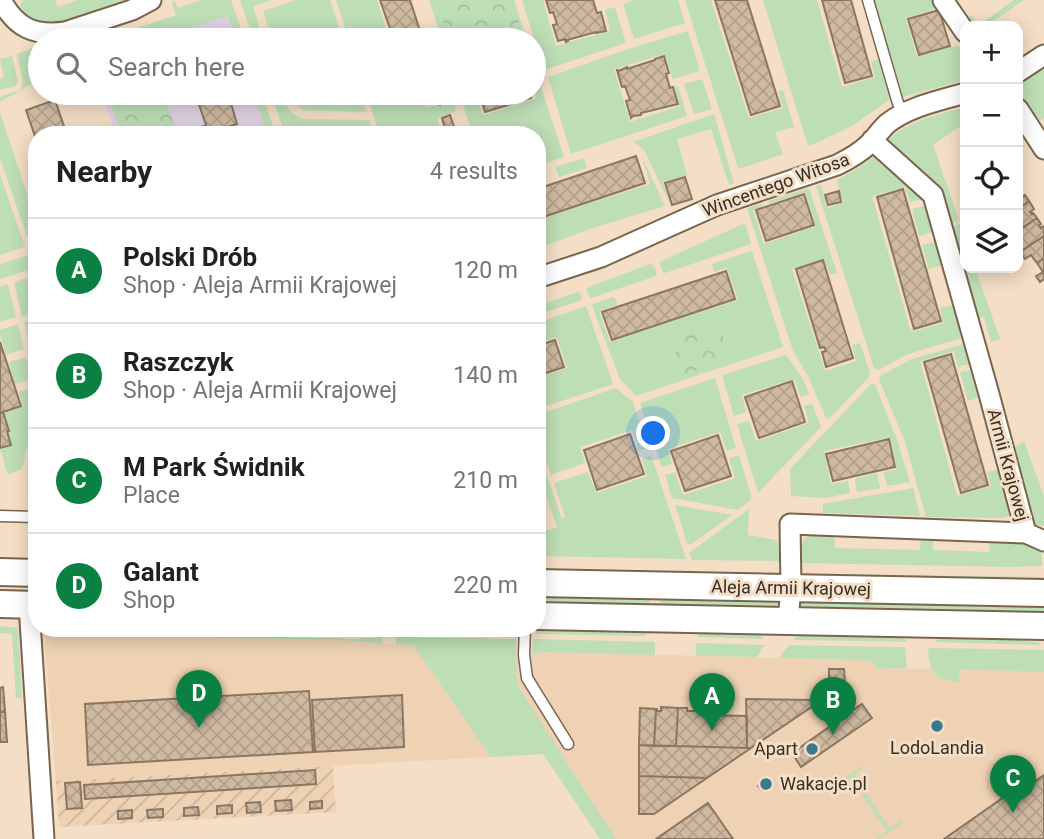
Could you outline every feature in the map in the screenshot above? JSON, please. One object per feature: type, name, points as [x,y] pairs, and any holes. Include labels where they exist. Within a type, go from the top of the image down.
[{"type":"street","points":[[1,0],[12,15],[28,29]]},
{"type":"street","points":[[77,28],[132,10],[151,0]]},
{"type":"street","points":[[943,0],[960,25]]},
{"type":"street","points":[[1023,69],[1044,55]]},
{"type":"street","name":"Wincentego Witosa","points":[[546,275],[601,257],[717,205],[837,165],[854,157],[887,124],[902,114],[960,94]]},
{"type":"street","points":[[1023,117],[1044,149]]},
{"type":"street","name":"Armii Krajowej","points":[[788,621],[791,587],[790,524],[1035,537],[985,381],[933,195],[873,140]]},
{"type":"street","points":[[0,572],[28,573]]},
{"type":"street","name":"Aleja Armii Krajowej","points":[[546,583],[1044,593]]},
{"type":"street","points":[[0,604],[28,605]]},
{"type":"street","name":"Aleja Armii Krajowej","points":[[546,616],[1044,626]]},
{"type":"street","points":[[35,637],[44,839]]},
{"type":"lane","points":[[868,0],[902,114]]},
{"type":"lane","points":[[0,516],[28,517]]},
{"type":"lane","points":[[525,637],[527,678],[568,744]]},
{"type":"shaded area","points":[[228,16],[232,28],[190,28]]},
{"type":"shaded area","points":[[105,105],[257,105],[264,126],[113,126]]},
{"type":"shaded area","points":[[44,637],[337,640],[413,645],[491,757],[56,781]]},
{"type":"shaded area","points":[[542,652],[864,660],[873,662],[877,669],[1044,668],[1044,839],[616,839],[517,682],[516,657]]},
{"type":"shaded area","points":[[333,766],[336,812],[59,827],[56,781]]},
{"type":"green space","points":[[23,0],[55,0],[58,7],[78,0],[125,0],[127,5],[63,25],[36,23],[16,12]]},
{"type":"green space","points":[[174,0],[178,8],[201,0],[231,0],[241,28],[232,28],[228,16],[190,28],[137,28],[176,15],[172,3]]},
{"type":"green space","points":[[240,0],[272,0],[253,6],[260,28],[250,28]]},
{"type":"green space","points":[[296,0],[330,0],[339,28],[268,28],[263,11]]},
{"type":"green space","points":[[336,0],[377,0],[386,28],[345,28]]},
{"type":"green space","points":[[429,0],[514,0],[523,28],[438,28]]},
{"type":"green space","points":[[436,0],[512,0],[519,24],[506,28],[445,28]]},
{"type":"green space","points":[[522,0],[543,0],[556,46],[610,31],[605,10],[615,7],[626,43],[546,69],[546,28],[531,28]]},
{"type":"green space","points":[[634,0],[678,0],[685,23],[634,39],[623,4]]},
{"type":"green space","points":[[685,0],[711,0],[749,118],[783,108],[778,91],[783,90],[794,127],[775,132],[783,154],[738,168]]},
{"type":"green space","points":[[763,0],[817,0],[842,87],[875,77],[871,61],[880,59],[891,95],[889,100],[852,126],[810,146]]},
{"type":"green space","points":[[874,0],[933,0],[939,8],[906,18],[917,57],[960,47],[960,81],[903,97]]},
{"type":"green space","points":[[1014,0],[1024,0],[994,21],[985,21]]},
{"type":"green space","points":[[688,31],[700,71],[673,79],[665,54],[614,69],[630,122],[680,106],[675,87],[678,86],[687,116],[571,154],[548,77]]},
{"type":"green space","points":[[28,50],[28,86],[21,90],[23,82],[17,54]]},
{"type":"green space","points":[[12,56],[18,81],[16,86],[0,90],[0,79],[4,77],[0,59]]},
{"type":"green space","points":[[1044,64],[1044,118],[1040,121],[1036,115],[1032,117],[1023,102],[1023,79]]},
{"type":"green space","points":[[702,79],[712,109],[694,114],[684,84]]},
{"type":"green space","points":[[21,90],[0,102],[4,95]]},
{"type":"green space","points":[[546,102],[564,157],[546,163],[546,126],[470,126],[463,105],[480,105],[483,115],[516,105],[546,105]]},
{"type":"green space","points":[[111,105],[167,105],[175,126],[119,126]]},
{"type":"green space","points":[[257,105],[266,105],[273,126],[264,126]]},
{"type":"green space","points":[[275,105],[287,105],[295,115],[304,119],[369,120],[371,126],[282,126]]},
{"type":"green space","points":[[297,105],[364,105],[366,111],[304,110]]},
{"type":"green space","points":[[370,105],[425,105],[426,108],[454,105],[456,111],[437,118],[440,126],[377,126]]},
{"type":"green space","points":[[960,108],[960,126],[933,145],[959,220],[946,225],[934,186],[920,168],[887,141],[904,128]]},
{"type":"green space","points":[[0,113],[28,196],[28,239],[0,158]]},
{"type":"green space","points":[[714,114],[734,183],[729,185],[711,129],[677,139],[687,175],[663,182],[670,204],[644,150],[633,142]]},
{"type":"green space","points":[[877,154],[913,186],[923,199],[910,202],[905,187],[872,196],[911,332],[943,323],[940,308],[953,305],[962,338],[908,354],[878,370],[874,368],[816,186],[821,185],[827,208],[843,203],[837,180]]},
{"type":"green space","points":[[642,157],[665,206],[546,246],[546,217],[650,184]]},
{"type":"green space","points":[[584,158],[587,168],[559,177],[555,167]]},
{"type":"green space","points":[[0,174],[25,247],[0,255]]},
{"type":"green space","points":[[809,188],[837,273],[830,275],[824,259],[792,269],[825,371],[856,361],[852,345],[860,343],[870,373],[829,419],[826,418],[808,376],[793,351],[747,208],[761,204],[762,206],[753,210],[764,244],[816,226],[805,192],[769,204],[768,201]]},
{"type":"green space","points":[[925,206],[933,232],[919,236],[912,209]]},
{"type":"green space","points":[[960,224],[960,271],[948,229]]},
{"type":"green space","points":[[746,225],[751,244],[663,272],[659,262]]},
{"type":"green space","points":[[935,242],[942,265],[929,269],[922,245]]},
{"type":"green space","points":[[752,251],[783,347],[636,396],[620,379],[593,304],[615,298],[617,305],[599,311],[610,342],[738,300],[727,268],[714,272],[712,264]]},
{"type":"green space","points":[[28,255],[28,271],[0,279],[0,264]]},
{"type":"green space","points":[[650,264],[657,273],[656,276],[591,298],[586,290],[589,287]]},
{"type":"green space","points":[[961,273],[977,273],[1000,339],[991,342],[984,317],[974,320]]},
{"type":"green space","points":[[28,278],[28,315],[22,317],[14,282]]},
{"type":"green space","points":[[8,284],[16,317],[0,322],[0,287]]},
{"type":"green space","points":[[578,292],[582,300],[546,312],[546,303]]},
{"type":"green space","points":[[586,306],[613,384],[546,406],[546,375],[567,368],[557,337],[546,340],[546,320]]},
{"type":"green space","points":[[28,321],[28,337],[24,322]]},
{"type":"green space","points":[[18,324],[24,349],[6,355],[0,330]]},
{"type":"green space","points":[[719,324],[731,361],[683,375],[672,339]]},
{"type":"green space","points":[[964,344],[969,364],[958,367],[954,351],[920,361],[957,496],[991,486],[987,472],[998,469],[1010,510],[1009,516],[1004,518],[926,517],[905,442],[879,379],[912,359]]},
{"type":"green space","points":[[786,355],[803,379],[809,394],[801,397],[794,379],[742,395],[746,412],[734,416],[722,375]]},
{"type":"green space","points":[[26,357],[28,380],[15,384],[9,362]]},
{"type":"green space","points":[[970,370],[978,398],[968,401],[960,372]]},
{"type":"green space","points":[[715,378],[736,448],[727,451],[720,432],[668,449],[672,464],[662,467],[640,403]]},
{"type":"green space","points":[[871,384],[875,384],[910,482],[887,486],[884,472],[897,469],[890,437],[824,451],[831,484],[848,481],[850,493],[824,498],[791,496],[790,469]]},
{"type":"green space","points":[[616,388],[633,402],[648,448],[639,451],[632,430],[580,447],[585,463],[551,475],[546,460],[546,412]]},
{"type":"green space","points":[[28,389],[28,444],[22,469],[8,475],[0,449],[10,445],[0,413],[23,406],[19,392]]},
{"type":"green space","points":[[812,404],[821,427],[758,493],[737,424],[749,421],[756,441],[809,423],[804,406]]},
{"type":"green space","points":[[1024,441],[1044,496],[1044,526],[1033,524],[1011,449]]},
{"type":"green space","points":[[651,455],[686,559],[546,556],[546,531],[557,527],[546,496],[546,474],[562,519],[565,517],[554,483],[588,472],[596,493],[647,476],[642,459]]},
{"type":"green space","points":[[739,455],[752,499],[738,510],[672,498],[665,475],[675,472],[683,495],[735,478],[729,458]]},
{"type":"green space","points":[[877,473],[880,488],[857,492],[855,479]]},
{"type":"green space","points":[[913,488],[920,516],[823,513],[823,504]]},
{"type":"green space","points":[[675,505],[732,515],[690,545],[687,543]]},
{"type":"green space","points":[[749,509],[748,535],[776,540],[780,561],[692,560],[689,553]]},
{"type":"green space","points":[[811,535],[834,536],[835,548],[920,550],[921,538],[933,538],[933,550],[989,552],[990,540],[1022,541],[1041,546],[1042,566],[800,563],[801,543]]},
{"type":"green space","points":[[808,574],[1044,577],[1044,578],[1010,584]]},
{"type":"green space","points":[[546,591],[650,594],[649,608],[546,606]]},
{"type":"green space","points":[[660,594],[774,598],[777,605],[776,608],[660,609]]},
{"type":"green space","points":[[801,600],[1044,603],[1044,612],[997,615],[803,611],[799,604]]},
{"type":"green space","points":[[0,626],[18,628],[22,698],[16,698],[12,634],[0,633]]},
{"type":"green space","points":[[649,627],[649,633],[644,636],[546,634],[546,628]]},
{"type":"green space","points":[[760,631],[764,639],[697,637],[700,632]]},
{"type":"green space","points":[[800,634],[899,634],[908,642],[793,640]]},
{"type":"green space","points":[[944,634],[990,636],[1040,645],[934,642]]},
{"type":"green space","points":[[209,637],[382,637],[383,643],[337,640]]},
{"type":"green space","points":[[396,637],[516,639],[517,682],[520,689],[616,839],[600,839],[543,754],[491,757],[413,645],[396,644]]},
{"type":"green space","points":[[533,639],[654,642],[655,655],[532,654]]},
{"type":"green space","points":[[696,643],[765,645],[757,657],[696,656]]},
{"type":"green space","points":[[789,645],[905,647],[907,668],[876,669],[873,662],[864,660],[779,658]]},
{"type":"green space","points":[[928,650],[1044,650],[1044,672],[959,669],[959,682],[944,680],[932,670]]},
{"type":"green space","points":[[864,767],[854,775],[890,828],[901,821],[902,823],[879,839],[877,838],[887,831],[850,778],[840,784],[840,781]]},
{"type":"building","points":[[380,0],[410,0],[419,28],[390,28]]},
{"type":"building","points":[[546,0],[593,0],[597,13],[601,12],[606,31],[566,42],[565,39],[558,41],[553,25],[557,24]]},
{"type":"building","points":[[715,0],[747,0],[780,106],[751,115]]},
{"type":"building","points":[[822,0],[851,0],[872,76],[845,83]]},
{"type":"building","points":[[939,10],[950,46],[919,55],[908,19]]},
{"type":"building","points":[[664,56],[670,88],[673,87],[678,104],[631,118],[626,101],[630,100],[625,86],[622,87],[617,70]]},
{"type":"building","points":[[40,105],[57,105],[64,126],[32,126],[26,110]]},
{"type":"building","points":[[199,105],[231,105],[237,124],[204,126],[206,125]]},
{"type":"building","points":[[483,105],[508,105],[485,112]]},
{"type":"building","points":[[450,115],[454,126],[444,126],[442,118]]},
{"type":"building","points":[[636,156],[645,183],[546,216],[546,186]]},
{"type":"building","points":[[685,177],[692,199],[672,205],[665,183]]},
{"type":"building","points":[[903,189],[941,321],[914,329],[877,197]]},
{"type":"building","points":[[839,191],[841,202],[828,205],[825,195]]},
{"type":"building","points":[[804,194],[814,225],[766,241],[756,210]]},
{"type":"building","points":[[1025,195],[1029,201],[1023,205],[1023,196]]},
{"type":"building","points":[[1029,201],[1034,209],[1030,212],[1037,218],[1023,228],[1023,210],[1023,205]]},
{"type":"building","points":[[1037,218],[1041,228],[1044,226],[1044,236],[1023,250],[1023,228]]},
{"type":"building","points":[[1044,236],[1044,258],[1037,263],[1031,255],[1025,259],[1023,250]]},
{"type":"building","points":[[1044,258],[1044,279],[1040,282],[1036,276],[1043,272],[1037,263]]},
{"type":"building","points":[[823,260],[853,358],[826,367],[822,352],[826,351],[824,347],[820,348],[796,269]]},
{"type":"building","points":[[726,271],[735,299],[612,340],[602,312]]},
{"type":"building","points":[[555,340],[564,367],[546,373],[546,343]]},
{"type":"building","points":[[0,342],[21,406],[0,413]]},
{"type":"building","points":[[951,354],[988,485],[961,493],[924,362]]},
{"type":"building","points":[[792,381],[805,422],[759,438],[745,397]]},
{"type":"building","points":[[3,412],[11,445],[0,448],[0,413]]},
{"type":"building","points":[[630,434],[644,474],[597,490],[584,450]]},
{"type":"building","points":[[718,435],[731,476],[685,491],[671,451]]},
{"type":"building","points":[[889,439],[895,467],[833,481],[826,454]]},
{"type":"building","points":[[829,669],[844,669],[845,684],[829,684]]},
{"type":"building","points":[[3,687],[5,711],[0,712],[0,688]]},
{"type":"building","points":[[309,691],[313,752],[88,765],[85,704]]},
{"type":"building","points":[[402,695],[404,747],[315,752],[312,700]]},
{"type":"building","points":[[746,699],[813,700],[813,706],[751,748],[747,748]]},
{"type":"building","points":[[862,704],[872,718],[801,767],[792,753]]},
{"type":"building","points":[[661,707],[678,708],[676,746],[654,746],[656,709],[661,711]]},
{"type":"building","points":[[640,708],[656,709],[654,746],[639,745]]},
{"type":"building","points":[[678,708],[702,711],[702,715],[747,716],[747,748],[676,746]]},
{"type":"building","points":[[5,711],[7,742],[0,742],[0,712]]},
{"type":"building","points":[[639,745],[751,748],[707,778],[639,776]]},
{"type":"building","points":[[315,770],[316,784],[85,799],[84,785]]},
{"type":"building","points":[[1044,775],[1044,839],[944,839],[1024,783],[1027,787]]},
{"type":"building","points":[[639,776],[707,778],[654,814],[639,814]]},
{"type":"building","name":"Wakacje.pl","points":[[769,778],[773,783],[762,790],[758,786]]},
{"type":"building","points":[[80,782],[82,808],[67,809],[65,783]]},
{"type":"building","points":[[291,800],[292,810],[276,811],[275,801]]},
{"type":"building","points":[[322,801],[322,808],[310,809],[310,802]]},
{"type":"building","points":[[260,802],[261,812],[247,813],[246,803]]},
{"type":"building","points":[[708,803],[733,839],[656,839]]},
{"type":"building","points":[[232,805],[232,813],[217,814],[217,806]]},
{"type":"building","points":[[198,807],[199,815],[184,816],[184,808]]},
{"type":"building","points":[[163,809],[163,817],[148,818],[147,810]]},
{"type":"building","points":[[132,810],[132,818],[118,819],[118,811]]},
{"type":"place","name":"LodoLandia","points":[[937,726]]},
{"type":"place","name":"Galant","points":[[199,728]]},
{"type":"place","name":"Polski Drób","points":[[712,731]]},
{"type":"place","name":"Raszczyk","points":[[833,735]]},
{"type":"place","name":"Apart","points":[[812,749]]},
{"type":"place","name":"Wakacje.pl","points":[[766,784]]},
{"type":"place","name":"M Park Świdnik","points":[[1013,813]]}]
